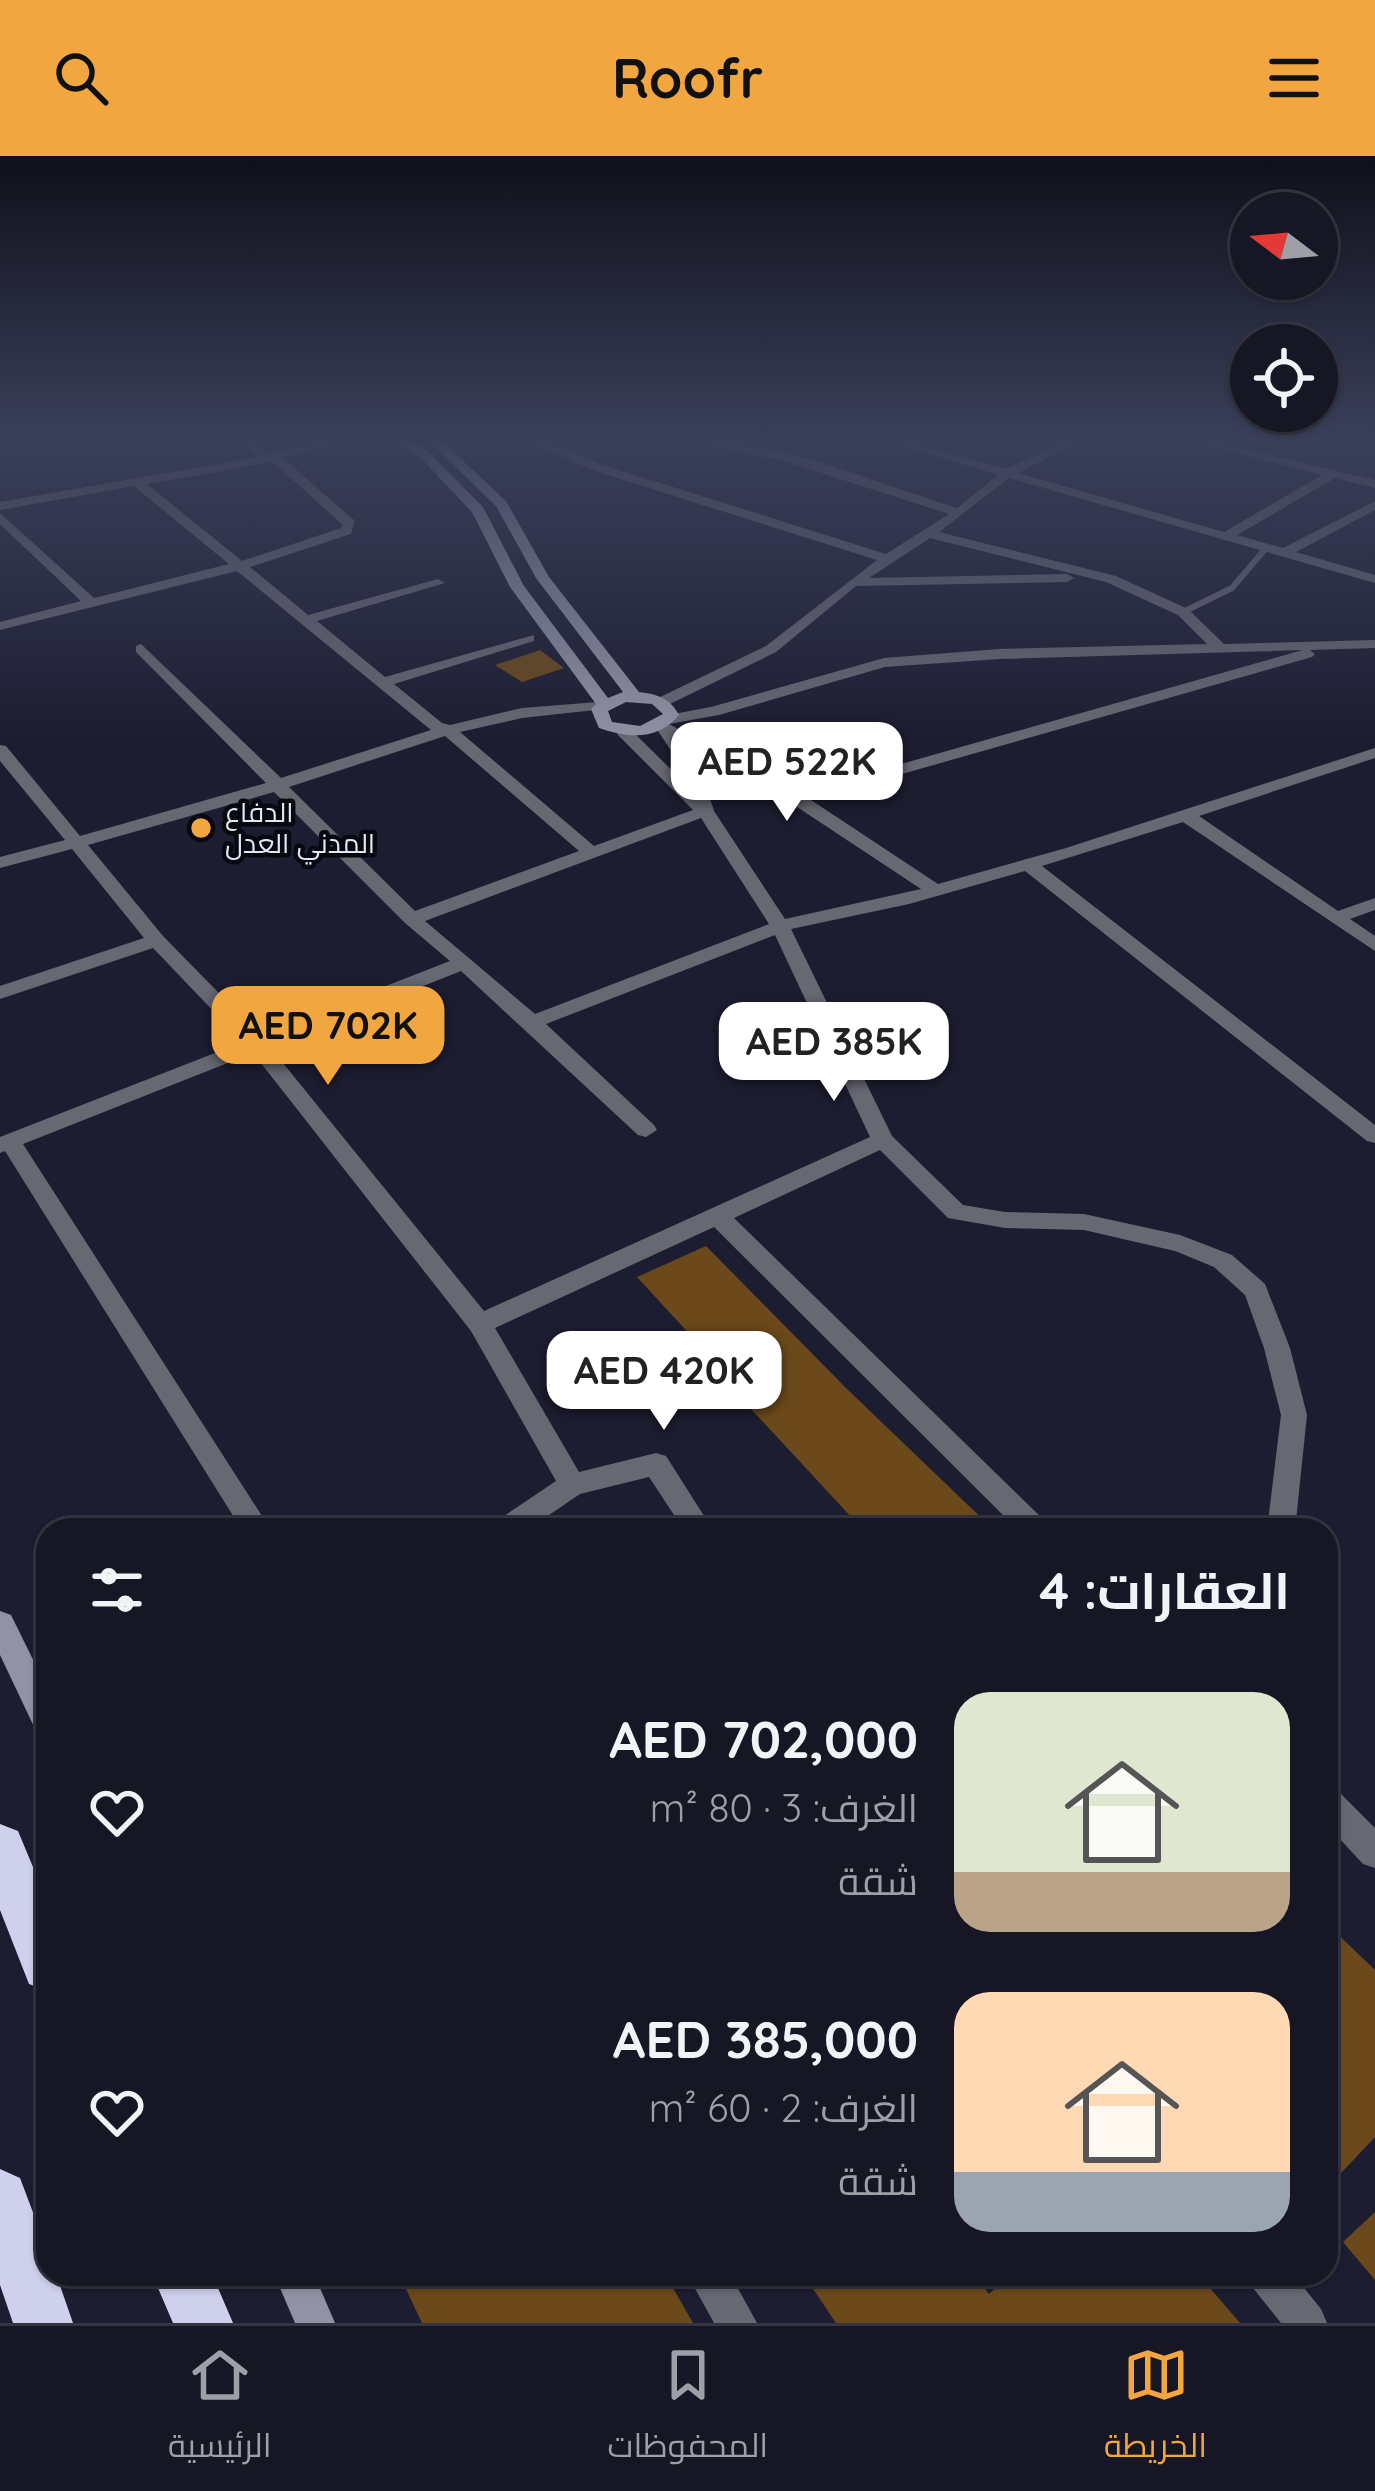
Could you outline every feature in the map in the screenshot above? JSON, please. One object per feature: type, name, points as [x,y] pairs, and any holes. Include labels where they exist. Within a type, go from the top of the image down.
[{"type":"highway","points":[[0,1848],[36,1936]]},
{"type":"highway","points":[[0,2198],[43,2323]]},
{"type":"highway","points":[[187,2286],[203,2323]]},
{"type":"street","points":[[26,541],[91,603]]},
{"type":"street","points":[[212,541],[436,726],[447,729],[592,853]]},
{"type":"street","points":[[0,626],[323,541]]},
{"type":"street","points":[[494,541],[517,587],[604,704]]},
{"type":"street","points":[[523,541],[543,578],[634,696],[932,888]]},
{"type":"street","points":[[832,541],[891,560]]},
{"type":"street","points":[[623,731],[664,715],[771,649],[853,582],[916,541]]},
{"type":"street","points":[[960,541],[1111,579],[1183,612],[1219,647]]},
{"type":"street","points":[[1245,541],[1375,579]]},
{"type":"street","points":[[1286,552],[1307,541]]},
{"type":"street","points":[[853,582],[1111,579]]},
{"type":"street","points":[[309,619],[438,583]]},
{"type":"street","points":[[385,682],[529,638]]},
{"type":"street","points":[[664,715],[713,712],[884,663],[1375,644]]},
{"type":"street","points":[[797,799],[1338,645]]},
{"type":"street","points":[[141,649],[412,919],[532,1022],[646,1130]]},
{"type":"street","points":[[0,866],[277,785],[447,729],[553,706],[604,704],[634,696]]},
{"type":"street","points":[[604,704],[599,720],[623,731],[705,812],[780,926],[883,1140],[956,1212],[1005,1220],[1084,1222],[1180,1244],[1222,1261],[1256,1290],[1294,1414],[1281,1518]]},
{"type":"street","points":[[664,715],[694,773],[705,812]]},
{"type":"street","points":[[0,749],[156,940],[255,1042],[480,1324],[572,1485]]},
{"type":"street","points":[[532,1022],[780,926],[902,900],[1028,864],[1375,753]]},
{"type":"street","points":[[412,919],[705,812]]},
{"type":"street","points":[[1185,815],[1375,945]]},
{"type":"street","points":[[1028,864],[1375,1136]]},
{"type":"street","points":[[1336,918],[1375,904]]},
{"type":"street","points":[[0,993],[156,940]]},
{"type":"street","points":[[249,1518],[5,1143],[461,964]]},
{"type":"street","points":[[480,1324],[883,1140]]},
{"type":"street","points":[[718,1216],[1024,1518]]},
{"type":"street","points":[[524,1518],[572,1485],[656,1464],[691,1518]]},
{"type":"street","points":[[0,1624],[36,1699]]},
{"type":"street","points":[[1338,1813],[1375,1852]]},
{"type":"street","points":[[299,2286],[315,2323]]},
{"type":"street","points":[[714,2286],[737,2323]]},
{"type":"street","points":[[1277,2286],[1307,2323]]},
{"type":"lane","points":[[1183,612],[1230,592],[1251,574],[1267,547]]},
{"type":"building","points":[[540,650],[564,668],[522,682],[495,665]]},
{"type":"building","points":[[706,1246],[981,1518],[852,1518],[701,1355],[706,1352],[637,1277]]},
{"type":"building","points":[[1338,1935],[1375,1970],[1375,2137],[1338,2176]]},
{"type":"building","points":[[1375,2212],[1375,2280],[1343,2242]]},
{"type":"building","points":[[405,2286],[672,2286],[693,2323],[422,2323]]},
{"type":"building","points":[[811,2286],[983,2286],[989,2294],[997,2286],[1208,2286],[1240,2323],[836,2323]]},
{"type":"place","name":"الدفاع المدني العدل","points":[[201,828]]}]
